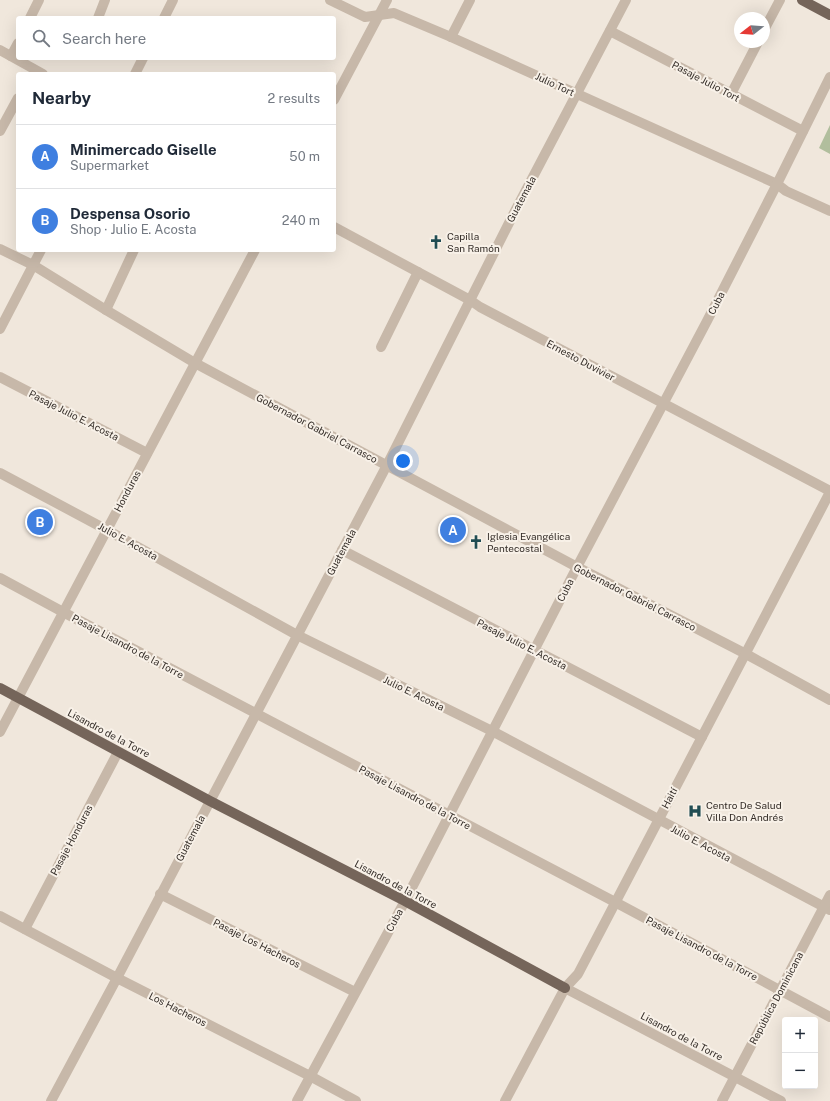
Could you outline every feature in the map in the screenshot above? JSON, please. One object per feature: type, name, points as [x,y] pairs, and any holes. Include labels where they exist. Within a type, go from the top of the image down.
[{"type":"main road","points":[[802,0],[830,15]]},
{"type":"main road","name":"Lisandro de la Torre","points":[[0,688],[210,801],[404,901],[565,988]]},
{"type":"street","points":[[31,16],[39,0]]},
{"type":"street","points":[[99,16],[105,0]]},
{"type":"street","points":[[165,16],[173,0]]},
{"type":"street","name":"Julio Tort","points":[[330,0],[365,17],[394,12],[777,184],[786,191],[830,211]]},
{"type":"street","points":[[336,96],[387,0]]},
{"type":"street","points":[[451,37],[470,0]]},
{"type":"street","name":"Guatemala","points":[[51,1101],[387,465],[470,300],[626,0]]},
{"type":"street","points":[[770,19],[780,0]]},
{"type":"street","name":"Pasaje Julio Tort","points":[[610,31],[803,131]]},
{"type":"street","points":[[11,56],[16,47]]},
{"type":"street","points":[[731,94],[755,48]]},
{"type":"street","points":[[0,50],[16,59]]},
{"type":"street","points":[[17,60],[36,72]]},
{"type":"street","points":[[136,72],[142,60]]},
{"type":"street","name":"Cuba","points":[[297,1101],[404,901],[577,567],[664,403],[777,184],[830,77]]},
{"type":"street","points":[[0,131],[16,102]]},
{"type":"street","name":"Ernesto Duvivier","points":[[336,228],[470,300],[480,307],[830,492]]},
{"type":"street","name":"Gobernador Gabriel Carrasco","points":[[0,249],[33,265],[195,363],[577,567],[746,654],[830,700]]},
{"type":"street","points":[[0,329],[40,252]]},
{"type":"street","points":[[106,310],[133,252]]},
{"type":"street","name":"Honduras","points":[[0,732],[254,252]]},
{"type":"street","points":[[381,348],[418,272]]},
{"type":"street","name":"Pasaje Julio E. Acosta","points":[[0,377],[148,453]]},
{"type":"street","name":"Julio E. Acosta","points":[[0,473],[297,635],[492,732],[827,908]]},
{"type":"street","name":"Haití","points":[[505,1101],[565,988],[578,974],[830,492]]},
{"type":"street","name":"Pasaje Julio E. Acosta","points":[[342,550],[702,738]]},
{"type":"street","name":"Pasaje Lisandro de la Torre","points":[[0,578],[830,1017]]},
{"type":"street","name":"Pasaje Honduras","points":[[25,929],[118,752]]},
{"type":"street","name":"Pasaje Los Hacheros","points":[[160,894],[355,992]]},
{"type":"street","name":"República Dominicana","points":[[722,1101],[780,991],[827,908],[830,895]]},
{"type":"street","name":"Los Hacheros","points":[[0,916],[356,1101]]},
{"type":"street","name":"Lisandro de la Torre","points":[[565,988],[781,1101]]},
{"type":"green space","points":[[830,125],[830,154],[819,148]]},
{"type":"place","name":"Capilla San Ramón","points":[[436,242]]},
{"type":"place","name":"Despensa Osorio","points":[[40,522]]},
{"type":"place","name":"Minimercado Giselle","points":[[453,530]]},
{"type":"place","name":"Iglesia Evangélica Pentecostal","points":[[476,542]]},
{"type":"place","name":"Centro De Salud Villa Don Andrés","points":[[695,811]]}]
